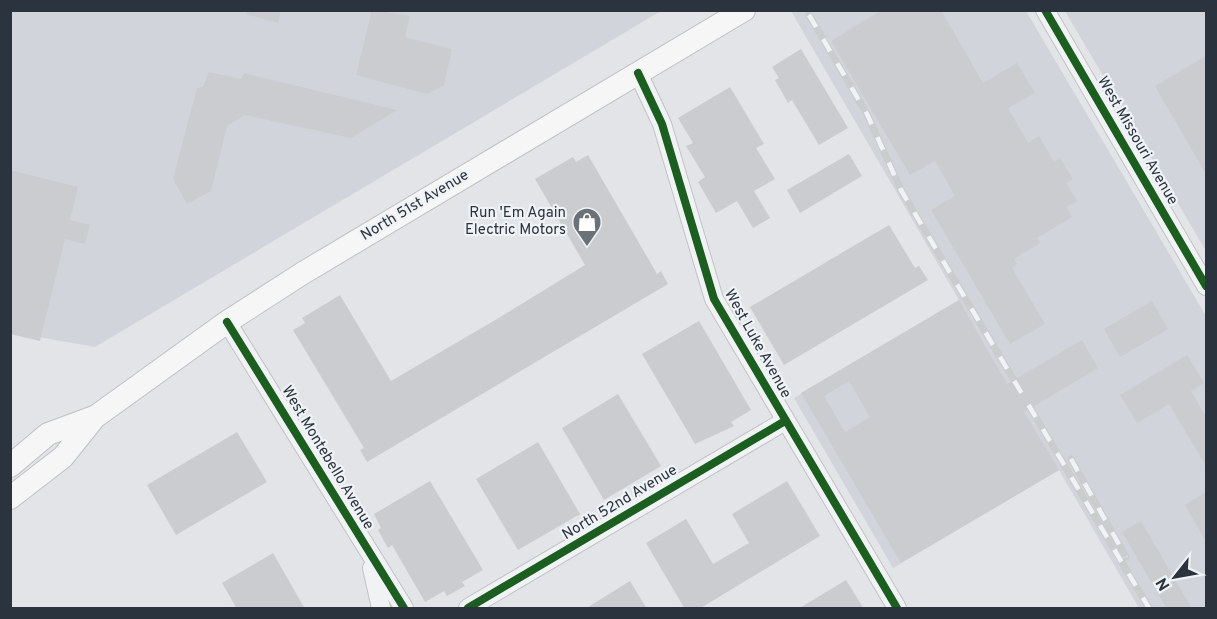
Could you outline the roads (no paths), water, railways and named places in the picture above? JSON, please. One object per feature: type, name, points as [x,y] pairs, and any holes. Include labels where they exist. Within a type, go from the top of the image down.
[{"type":"main road","name":"North 51st Avenue","points":[[10,498],[63,457],[95,417],[227,322],[303,273],[744,10]]},
{"type":"main road","name":"North 51st Avenue","points":[[10,466],[48,434],[95,417]]},
{"type":"street","name":"West Missouri Avenue","points":[[1045,10],[1206,286]]},
{"type":"street","name":"West Luke Avenue","points":[[639,73],[662,124],[714,299],[897,609]]},
{"type":"street","name":"West Montebello Avenue","points":[[227,322],[404,609]]},
{"type":"street","name":"North 52nd Avenue","points":[[468,609],[784,421]]},
{"type":"street","points":[[367,549],[381,609]]},
{"type":"railway","points":[[809,15],[867,114],[901,190],[1149,608]]},
{"type":"railway","points":[[1071,459],[1126,557]]},
{"type":"place","name":"Run 'Em Again Electric Motors","points":[[587,248]]}]
